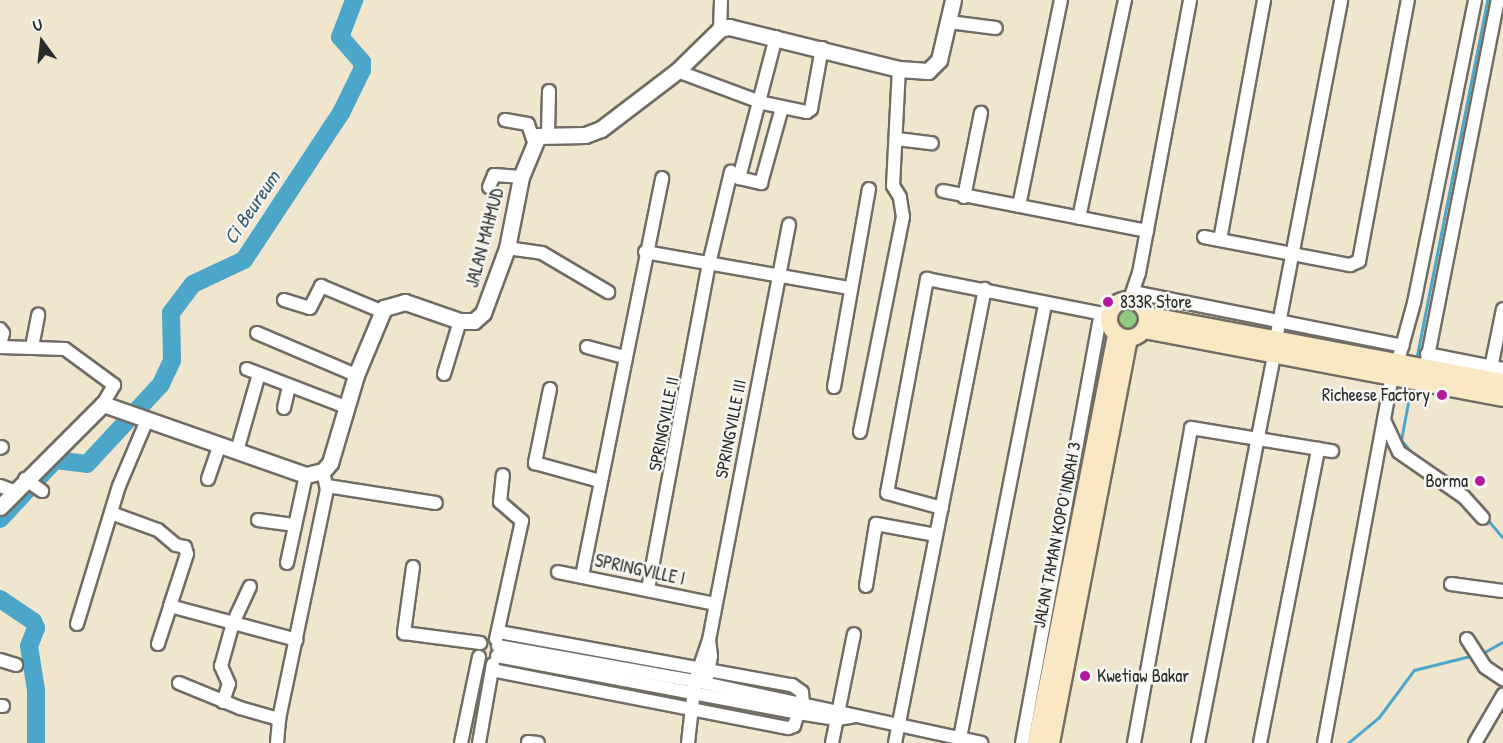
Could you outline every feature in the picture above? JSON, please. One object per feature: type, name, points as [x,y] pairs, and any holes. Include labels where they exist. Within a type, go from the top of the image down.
[{"type":"main road","points":[[1134,329],[1141,304],[1131,296],[1105,314],[1134,329],[1277,339],[1410,366],[1497,374]]},
{"type":"main road","name":"JALAN TAMAN KOPO INDAH 3","points":[[1036,743],[1056,606],[1134,329]]},
{"type":"main road","name":"JALAN TAMAN KOPO INDAH 3","points":[[1050,743],[1134,329]]},
{"type":"main road","points":[[1410,366],[1503,398]]},
{"type":"street","points":[[720,29],[721,0]]},
{"type":"street","points":[[505,120],[528,124],[540,136],[585,135],[601,129],[678,71],[720,29],[736,27],[899,69],[923,72],[935,67],[949,22],[953,0]]},
{"type":"street","points":[[1019,206],[1061,0]]},
{"type":"street","points":[[1079,218],[1125,0]]},
{"type":"street","points":[[1190,0],[1147,231],[1131,296],[1277,339]]},
{"type":"street","points":[[1220,240],[1264,0]]},
{"type":"street","points":[[1197,743],[1341,0]]},
{"type":"street","points":[[1204,237],[1350,266],[1359,261],[1408,0]]},
{"type":"street","points":[[1410,366],[1475,0]]},
{"type":"street","points":[[1324,743],[1384,420],[1410,366],[1499,9]]},
{"type":"street","points":[[949,22],[996,28]]},
{"type":"street","points":[[776,37],[739,178],[761,183],[782,108]]},
{"type":"street","points":[[678,71],[782,108],[807,112],[811,109],[822,48]]},
{"type":"street","points":[[860,432],[903,217],[900,197],[893,186],[899,69]]},
{"type":"street","points":[[540,136],[549,91]]},
{"type":"street","points":[[964,197],[981,113]]},
{"type":"street","name":"JALAN MAHMUD","points":[[460,321],[474,321],[483,313],[507,248],[521,177],[540,136]]},
{"type":"street","points":[[897,139],[932,143]]},
{"type":"street","name":"SPRINGVILLE II","points":[[648,589],[709,264],[731,171]]},
{"type":"street","points":[[489,187],[495,175],[521,177]]},
{"type":"street","points":[[582,576],[645,252],[662,178]]},
{"type":"street","points":[[834,387],[869,189]]},
{"type":"street","points":[[943,191],[964,197],[1147,231]]},
{"type":"street","name":"SPRINGVILLE III","points":[[688,738],[704,668],[789,225]]},
{"type":"street","points":[[507,248],[542,253],[608,292]]},
{"type":"street","points":[[645,252],[850,288]]},
{"type":"street","points":[[942,508],[887,493],[924,282],[932,278],[1105,314],[1056,606],[1022,743]]},
{"type":"street","points":[[284,300],[310,308],[321,286],[381,311]]},
{"type":"street","points":[[895,743],[985,289]]},
{"type":"street","points":[[277,743],[279,719],[297,640],[325,479],[356,375],[381,311],[400,301],[460,321],[444,374]]},
{"type":"street","points":[[959,741],[1045,303]]},
{"type":"street","points":[[1497,374],[1503,309]]},
{"type":"street","points":[[32,347],[38,315]]},
{"type":"street","points":[[0,329],[3,333],[0,346],[64,349],[114,385],[103,404],[33,485],[10,496]]},
{"type":"street","points":[[257,333],[356,375]]},
{"type":"street","points":[[587,348],[625,357]]},
{"type":"street","points":[[237,451],[253,372],[346,407]]},
{"type":"street","points":[[284,408],[289,386]]},
{"type":"street","points":[[550,389],[533,460],[537,465],[600,481]]},
{"type":"street","points":[[103,404],[306,475],[436,503]]},
{"type":"street","points":[[77,624],[139,417]]},
{"type":"street","points":[[1384,420],[1399,452],[1464,496],[1483,518]]},
{"type":"street","points":[[1134,743],[1191,428],[1332,452]]},
{"type":"street","points":[[208,479],[220,445]]},
{"type":"street","points":[[1260,743],[1317,449]]},
{"type":"street","points":[[287,563],[306,475]]},
{"type":"street","points":[[478,743],[522,521],[500,502],[503,475]]},
{"type":"street","points":[[111,513],[158,530],[176,545],[185,547],[188,552],[158,644]]},
{"type":"street","points":[[258,520],[295,525]]},
{"type":"street","points":[[866,586],[876,524],[936,535]]},
{"type":"street","points":[[413,567],[404,633],[480,643],[496,651],[695,708],[788,728],[794,726],[800,708],[802,692],[792,685],[704,668],[496,651],[479,657]]},
{"type":"street","name":"SPRINGVILLE I","points":[[558,572],[715,604]]},
{"type":"street","points":[[1451,584],[1503,591]]},
{"type":"street","points":[[223,702],[229,684],[221,666],[233,622],[250,587]]},
{"type":"street","points":[[170,606],[297,640]]},
{"type":"street","points":[[832,743],[854,634]]},
{"type":"street","points":[[1467,639],[1478,656],[1503,679]]},
{"type":"street","points":[[461,743],[480,643]]},
{"type":"street","points":[[496,651],[699,687],[898,726],[959,741],[981,743]]},
{"type":"street","points":[[0,660],[16,665]]},
{"type":"street","points":[[179,683],[223,702],[279,719]]},
{"type":"street","points":[[1475,743],[1500,710],[1503,695]]},
{"type":"green space","points":[[1131,304],[1141,309],[1146,319],[1141,329],[1131,334],[1121,329],[1116,319],[1121,309]]},
{"type":"waterway","name":"Ci Beureum","points":[[0,519],[55,460],[87,464],[161,384],[172,360],[171,313],[193,284],[244,260],[341,113],[362,70],[362,62],[340,37],[354,0]]},
{"type":"waterway","points":[[1416,360],[1487,0]]},
{"type":"waterway","points":[[1411,387],[1401,440],[1411,452],[1459,487]]},
{"type":"waterway","points":[[1487,519],[1503,538]]},
{"type":"waterway","name":"Ci Beureum","points":[[0,599],[33,621],[36,628],[29,646],[36,690],[36,743]]},
{"type":"waterway","points":[[1481,654],[1503,642]]},
{"type":"waterway","points":[[1348,743],[1379,717],[1414,670],[1474,655]]},
{"type":"place","name":"833R Store","points":[[1108,302]]},
{"type":"place","name":"Richeese Factory","points":[[1442,395]]},
{"type":"place","name":"Borma","points":[[1480,481]]},
{"type":"place","name":"Kwetiaw Bakar","points":[[1085,676]]}]
